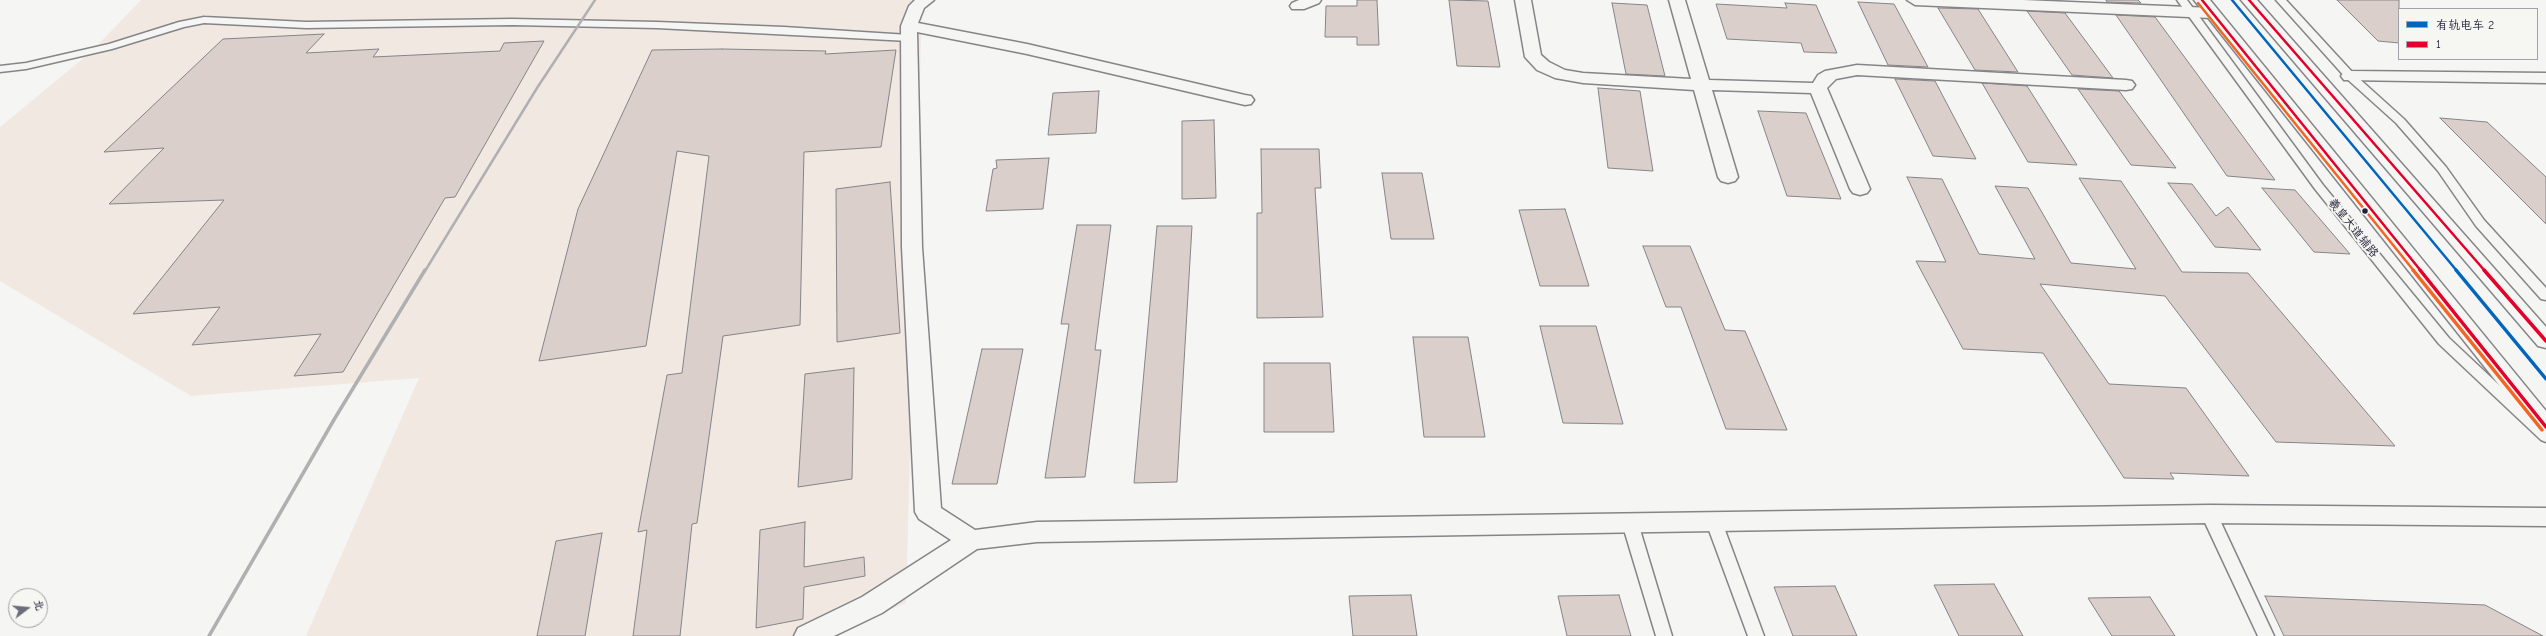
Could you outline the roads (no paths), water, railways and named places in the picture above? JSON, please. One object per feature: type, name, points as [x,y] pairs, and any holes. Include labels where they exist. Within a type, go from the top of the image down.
[{"type":"street","points":[[926,0],[917,6],[909,32],[912,247],[928,512],[971,540]]},
{"type":"street","points":[[1298,6],[1313,0]]},
{"type":"street","points":[[1524,0],[1531,52],[1537,62],[1551,70],[1583,78],[1701,85],[1818,88]]},
{"type":"street","points":[[1677,0],[1728,176]]},
{"type":"street","points":[[1915,0],[2197,6],[2546,427]]},
{"type":"street","points":[[2249,0],[2546,341]]},
{"type":"street","points":[[909,32],[1027,48],[1245,100]]},
{"type":"street","points":[[1860,189],[1818,88],[1820,83],[1831,75],[1857,70],[2126,85]]},
{"type":"street","points":[[2350,76],[2546,78]]},
{"type":"street","points":[[808,636],[872,605],[971,540],[1037,532],[2209,514],[2546,517]]},
{"type":"lane","points":[[2281,0],[2350,76],[2400,121],[2442,169],[2480,223],[2546,296]]},
{"type":"lane","name":"羲皇大道辅路","points":[[2197,6],[2319,186],[2444,341],[2546,437]]},
{"type":"lane","points":[[0,69],[26,66],[105,48],[182,24],[204,20],[306,24],[512,22],[649,24],[784,30],[909,32]]},
{"type":"lane","points":[[2209,514],[2266,636]]},
{"type":"lane","points":[[1714,522],[1756,636]]},
{"type":"lane","points":[[1630,523],[1664,636]]},
{"type":"railway","points":[[425,271],[537,88],[595,0]]},
{"type":"railway","points":[[209,636],[335,418],[425,270]]},
{"type":"tram line","name":"2","points":[[2232,0],[2546,379]]}]
